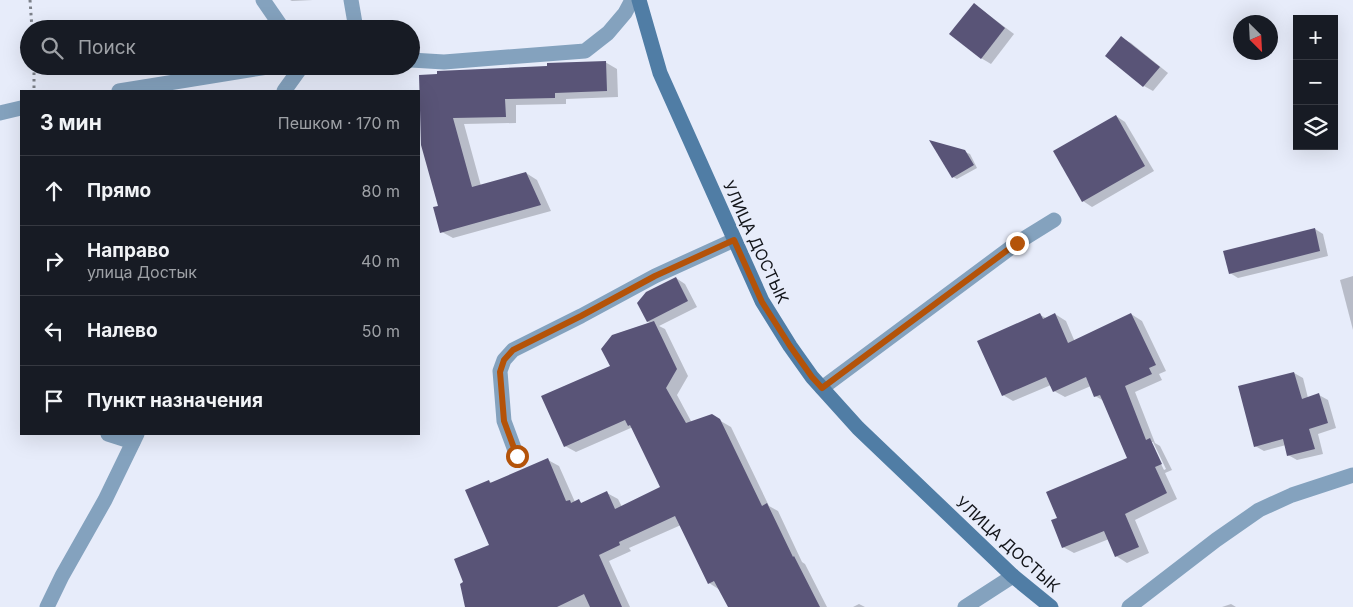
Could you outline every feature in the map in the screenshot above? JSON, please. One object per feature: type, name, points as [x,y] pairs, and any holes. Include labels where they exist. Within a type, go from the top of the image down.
[{"type":"main road","name":"УЛИЦА ДОСТЫК","points":[[638,0],[660,74],[734,240],[762,302],[801,362],[858,428],[1013,576],[1051,607]]},
{"type":"street","points":[[263,0],[276,20]]},
{"type":"street","points":[[351,0],[354,20]]},
{"type":"street","points":[[420,61],[444,62],[586,51],[608,33],[625,13],[632,0]]},
{"type":"street","points":[[125,90],[218,75]]},
{"type":"street","points":[[285,90],[296,75]]},
{"type":"street","points":[[0,113],[20,108]]},
{"type":"street","points":[[822,388],[1017,243],[1054,220]]},
{"type":"street","points":[[517,456],[504,421],[500,372],[504,360],[513,350],[655,276],[734,240]]},
{"type":"street","points":[[47,607],[62,576],[105,500],[135,438],[115,435]]},
{"type":"street","points":[[1129,607],[1216,540],[1259,510],[1292,495],[1353,474]]},
{"type":"street","points":[[965,607],[1013,576]]},
{"type":"path","points":[[30,0],[31,20]]},
{"type":"path","points":[[34,75],[34,90]]},
{"type":"building","points":[[974,3],[1005,28],[981,59],[949,34]]},
{"type":"building","points":[[1121,36],[1160,67],[1143,87],[1105,56]]},
{"type":"building","points":[[606,61],[607,91],[555,93],[555,98],[505,99],[506,117],[453,118],[472,187],[526,172],[541,205],[440,233],[433,207],[438,206],[421,145],[419,75],[437,74],[437,71],[547,66],[547,63]]},
{"type":"building","points":[[1116,115],[1145,166],[1082,202],[1053,151]]},
{"type":"building","points":[[929,140],[965,150],[974,165],[952,178]]},
{"type":"building","points":[[1315,228],[1320,251],[1229,274],[1223,251]]},
{"type":"building","points":[[676,277],[688,301],[647,322],[637,303],[646,292]]},
{"type":"building","points":[[1040,313],[1043,319],[1055,313],[1068,343],[1131,313],[1156,365],[1149,368],[1152,374],[1125,386],[1146,440],[1150,438],[1162,464],[1155,467],[1167,493],[1125,514],[1139,547],[1115,557],[1104,531],[1062,548],[1051,520],[1057,518],[1046,492],[1127,458],[1100,395],[1094,397],[1086,377],[1053,392],[1046,377],[1002,396],[977,341]]},
{"type":"building","points":[[654,321],[677,369],[666,388],[686,423],[712,414],[720,419],[762,506],[767,503],[820,607],[728,607],[714,581],[708,584],[675,516],[619,542],[620,545],[599,555],[622,607],[590,607],[584,594],[557,607],[465,607],[460,584],[463,582],[454,559],[489,545],[465,490],[489,480],[490,483],[548,458],[566,501],[570,500],[571,503],[579,499],[581,503],[607,491],[615,509],[660,487],[630,425],[628,426],[625,420],[564,447],[541,396],[610,366],[601,349],[612,335]]},
{"type":"building","points":[[1294,372],[1302,399],[1319,393],[1328,423],[1309,429],[1315,449],[1287,456],[1283,439],[1254,447],[1238,386]]},
{"type":"route","points":[[517,456],[504,421],[500,372],[504,360],[513,350],[655,276],[734,240],[762,302],[790,346],[822,388],[1017,243]]}]
